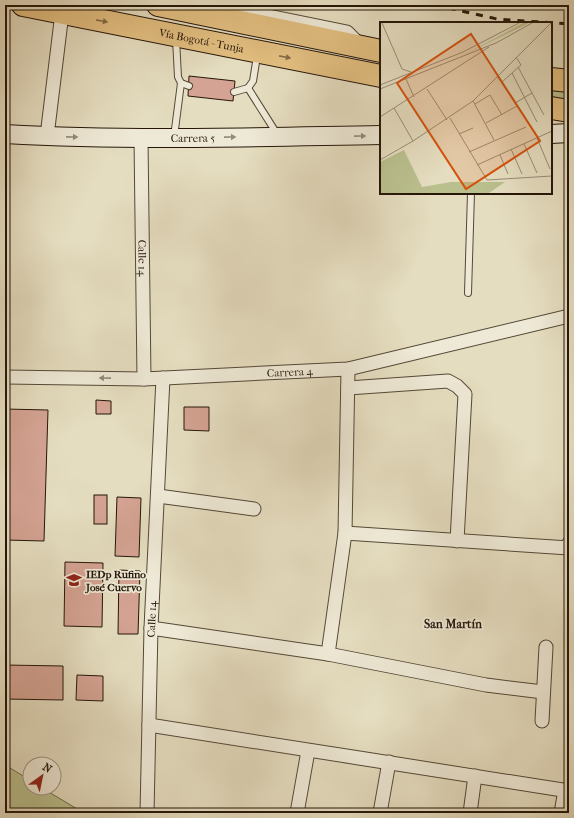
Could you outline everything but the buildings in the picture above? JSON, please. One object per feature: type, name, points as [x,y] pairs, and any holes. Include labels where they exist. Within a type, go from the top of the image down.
[{"type":"highway","name":"Vía Bogotá - Tunja","points":[[23,5],[380,76]]},
{"type":"highway","points":[[158,5],[372,49]]},
{"type":"highway","points":[[552,79],[569,81]]},
{"type":"highway","points":[[552,108],[569,111]]},
{"type":"street","points":[[211,5],[347,32],[372,49]]},
{"type":"street","points":[[47,136],[62,13]]},
{"type":"street","points":[[552,134],[569,133]]},
{"type":"street","name":"Carrera 5","points":[[5,134],[141,138],[380,135]]},
{"type":"street","name":"Calle 14","points":[[141,138],[144,379]]},
{"type":"street","name":"Carrera 4","points":[[5,377],[144,379],[348,369],[569,316]]},
{"type":"street","points":[[328,654],[345,534],[348,369]]},
{"type":"street","name":"Calle 14","points":[[147,813],[152,628],[163,378]]},
{"type":"street","points":[[348,388],[448,381],[458,386],[465,394],[457,541]]},
{"type":"street","points":[[158,496],[254,509]]},
{"type":"street","points":[[345,534],[569,548],[569,543]]},
{"type":"street","points":[[152,628],[328,654],[486,684],[543,692]]},
{"type":"street","points":[[542,721],[546,647]]},
{"type":"street","points":[[149,725],[567,791],[561,813]]},
{"type":"street","points":[[297,813],[308,751]]},
{"type":"street","points":[[380,813],[389,762]]},
{"type":"street","points":[[470,813],[476,776]]},
{"type":"lane","points":[[174,138],[181,83],[178,77],[176,36]]},
{"type":"lane","points":[[234,92],[248,88],[253,81],[257,52]]},
{"type":"lane","points":[[181,83],[189,86]]},
{"type":"lane","points":[[248,88],[278,136]]},
{"type":"lane","points":[[468,293],[470,194]]},
{"type":"green space","points":[[552,90],[569,92],[569,102],[552,100]]},
{"type":"green space","points":[[5,765],[22,775],[22,796],[55,796],[84,813],[5,813]]},
{"type":"railway","points":[[435,5],[497,19],[540,22]]},
{"type":"railway","points":[[552,23],[569,24]]},
{"type":"place","name":"IEDp Rufino José Cuervo","points":[[74,580]]},
{"type":"district","name":"San Martín","points":[[453,624]]}]
